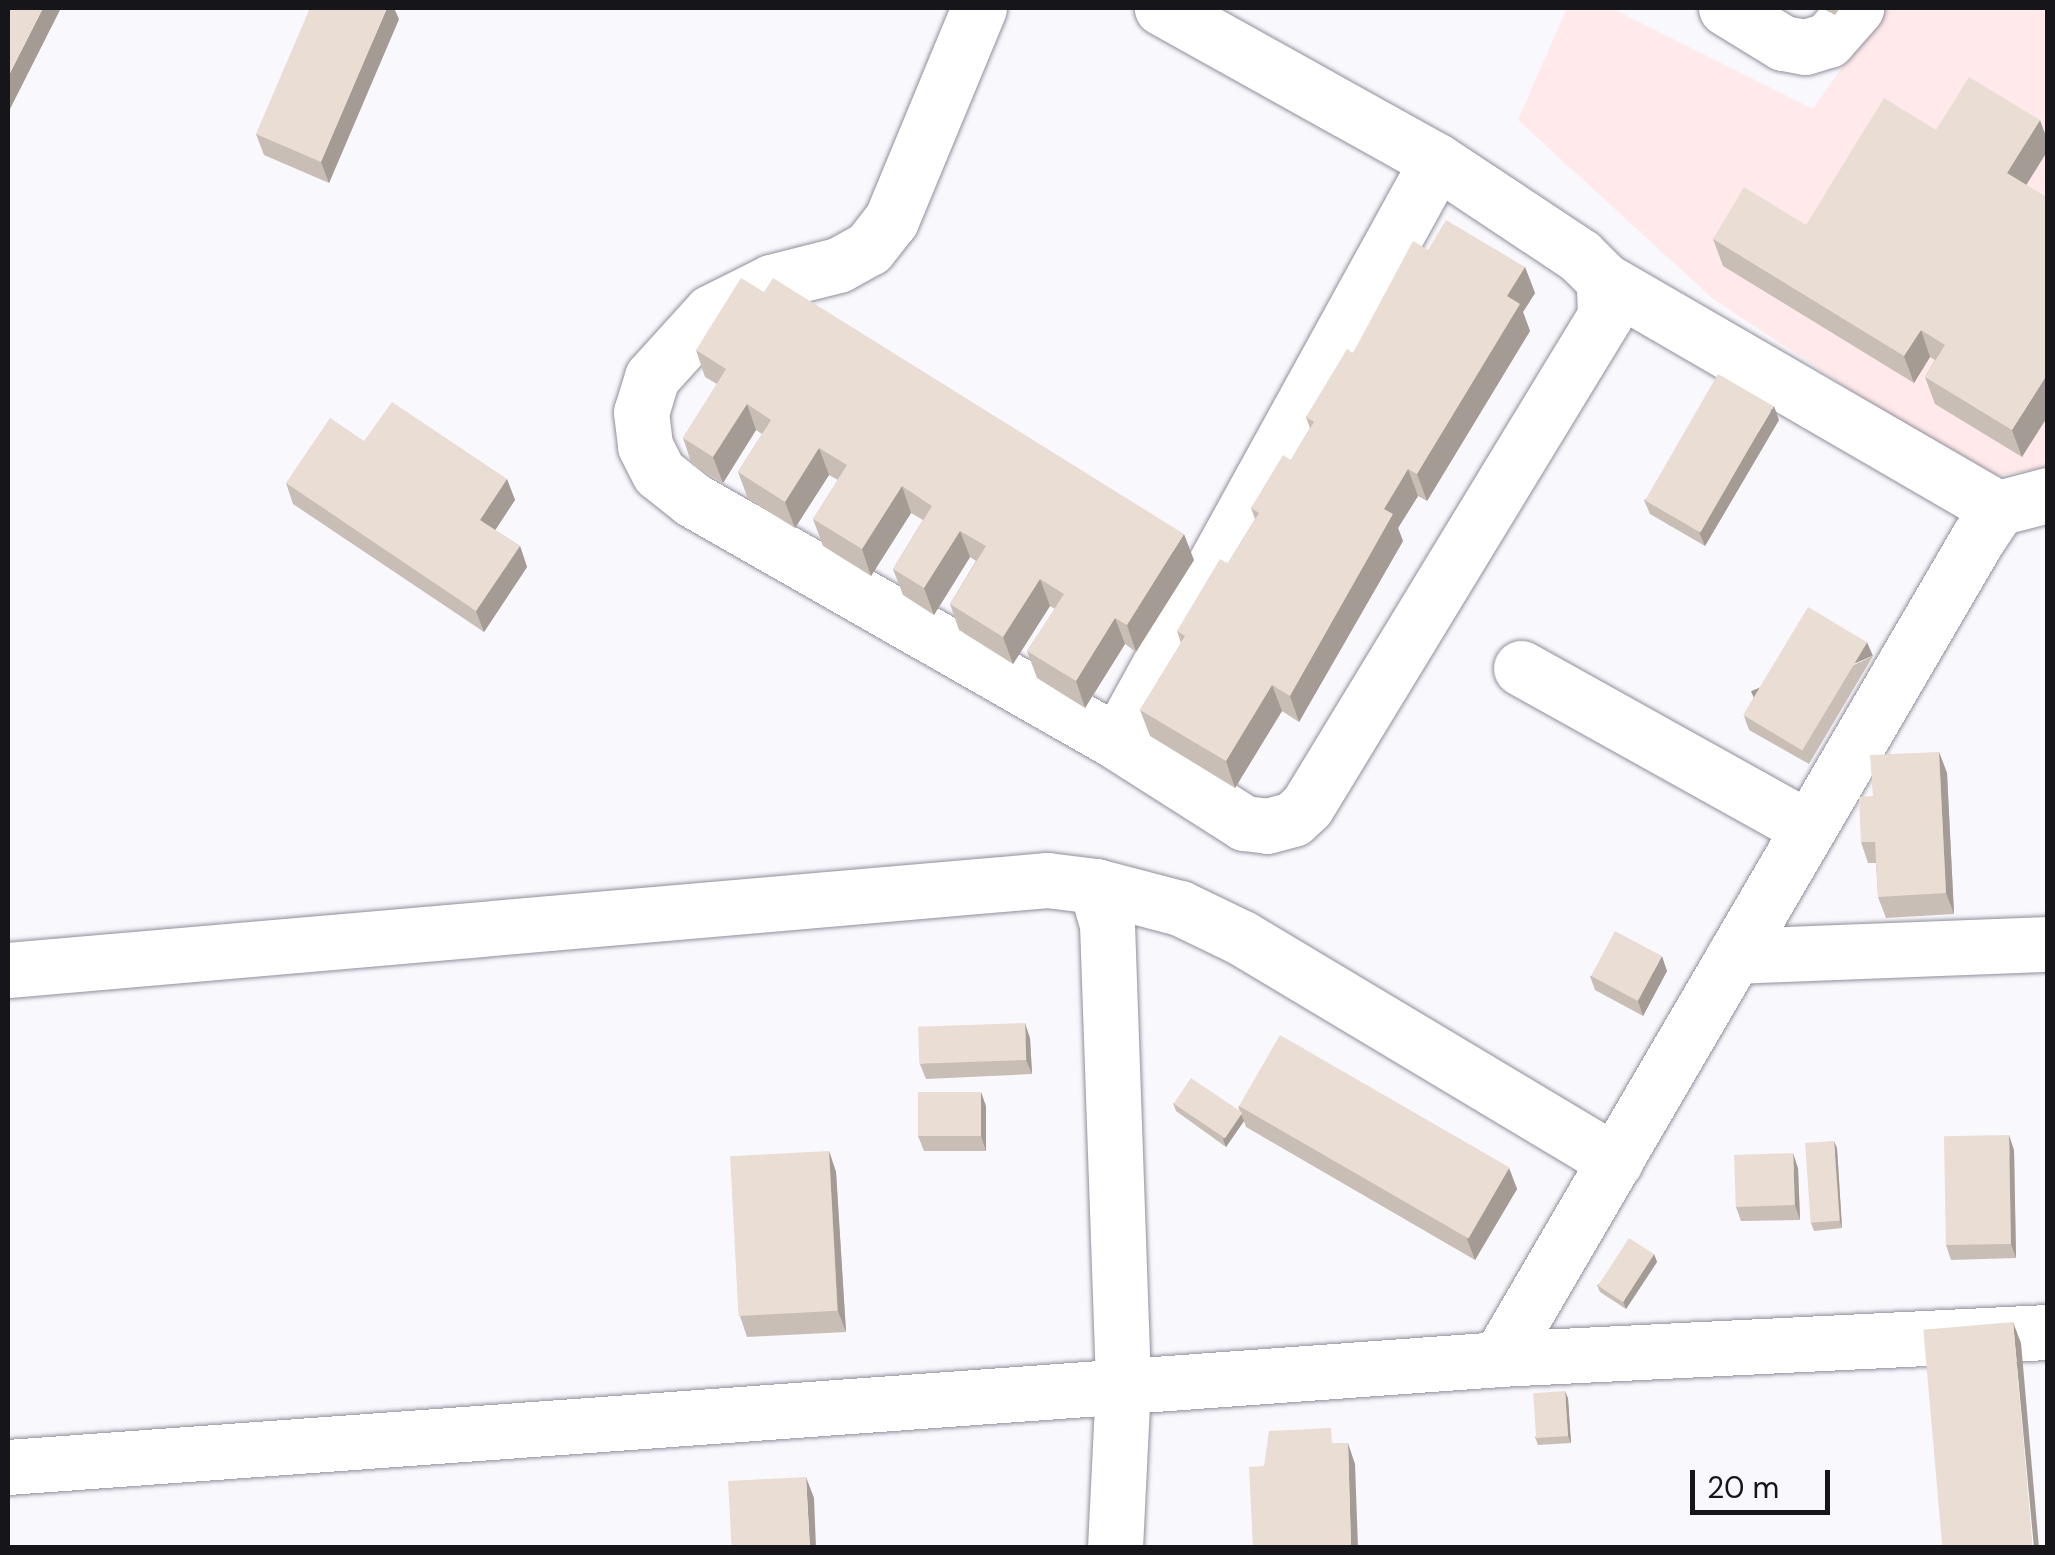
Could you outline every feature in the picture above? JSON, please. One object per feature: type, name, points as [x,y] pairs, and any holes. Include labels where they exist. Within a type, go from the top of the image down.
[{"type":"street","points":[[979,8],[880,234],[838,265],[771,282],[711,312],[652,378],[641,412],[645,446],[660,473],[693,500],[1117,742],[1244,823],[1267,826],[1293,819],[1307,806],[1605,316],[1604,280]]},
{"type":"street","points":[[1162,8],[1437,161],[1580,256],[1604,280],[2023,502],[1807,827],[1499,1359]]},
{"type":"street","points":[[1726,8],[1783,43],[1805,47],[1828,40],[1856,8]]},
{"type":"street","points":[[1117,742],[1437,161]]},
{"type":"street","points":[[1521,668],[1807,827]]},
{"type":"street","points":[[8,970],[1047,880],[1096,886],[1180,908],[1242,938],[1615,1161]]},
{"type":"street","points":[[1096,886],[1107,924],[1122,1384],[1115,1548]]},
{"type":"street","points":[[1734,956],[2048,944]]},
{"type":"street","points":[[8,1467],[1499,1359],[2048,1332]]},
{"type":"shaded area","points":[[1567,8],[1611,8],[1813,109],[1884,8],[2047,8],[2047,467],[1983,478],[1712,298],[1518,120]]},
{"type":"building","points":[[8,8],[43,8],[8,77]]},
{"type":"building","points":[[310,8],[387,8],[321,162],[256,134]]},
{"type":"building","points":[[1969,77],[2040,120],[2007,173],[2048,198],[2048,373],[2012,430],[1925,377],[1945,345],[1921,330],[1904,356],[1713,239],[1744,187],[1806,225],[1884,98],[1936,130]]},
{"type":"building","points":[[1446,220],[1525,267],[1507,296],[1520,304],[1417,474],[1408,469],[1384,509],[1393,514],[1290,696],[1272,685],[1226,761],[1140,710],[1185,636],[1177,631],[1220,559],[1228,563],[1259,513],[1251,508],[1283,455],[1291,460],[1314,422],[1306,417],[1347,349],[1353,353],[1413,241],[1428,250]]},
{"type":"building","points":[[741,278],[764,292],[773,278],[1184,534],[1127,625],[1115,618],[1076,681],[1027,651],[1064,594],[1040,579],[1003,637],[950,604],[986,546],[960,531],[924,588],[893,569],[932,506],[902,486],[862,549],[813,519],[847,465],[819,448],[785,502],[738,472],[771,420],[747,404],[713,457],[683,438],[726,369],[696,350]]},
{"type":"building","points":[[1718,374],[1773,406],[1700,532],[1645,500]]},
{"type":"building","points":[[392,402],[507,479],[480,520],[520,546],[476,611],[286,483],[330,418],[364,441]]},
{"type":"building","points":[[1808,607],[1867,643],[1802,751],[1743,715]]},
{"type":"building","points":[[1939,752],[1946,893],[1878,897],[1875,842],[1861,842],[1859,797],[1873,796],[1870,755]]},
{"type":"building","points":[[1615,931],[1662,956],[1638,1001],[1591,976]]},
{"type":"building","points":[[1025,1023],[1026,1060],[919,1064],[918,1027]]},
{"type":"building","points":[[1280,1035],[1509,1168],[1468,1239],[1239,1106]]},
{"type":"building","points":[[1191,1078],[1242,1113],[1225,1138],[1174,1104]]},
{"type":"building","points":[[918,1092],[981,1092],[981,1136],[918,1136]]},
{"type":"building","points":[[2009,1135],[2011,1244],[1946,1245],[1944,1136]]},
{"type":"building","points":[[1834,1141],[1840,1221],[1811,1223],[1805,1143]]},
{"type":"building","points":[[829,1151],[837,1311],[739,1316],[730,1156]]},
{"type":"building","points":[[1793,1153],[1795,1205],[1736,1207],[1734,1155]]},
{"type":"building","points":[[1629,1238],[1654,1254],[1623,1302],[1598,1286]]},
{"type":"building","points":[[2013,1322],[2033,1548],[1942,1548],[1923,1330]]},
{"type":"building","points":[[1565,1391],[1568,1436],[1536,1438],[1533,1393]]},
{"type":"building","points":[[1331,1428],[1332,1443],[1348,1443],[1351,1548],[1253,1548],[1249,1467],[1264,1466],[1269,1431]]},
{"type":"building","points":[[806,1477],[810,1548],[732,1548],[728,1481]]}]
